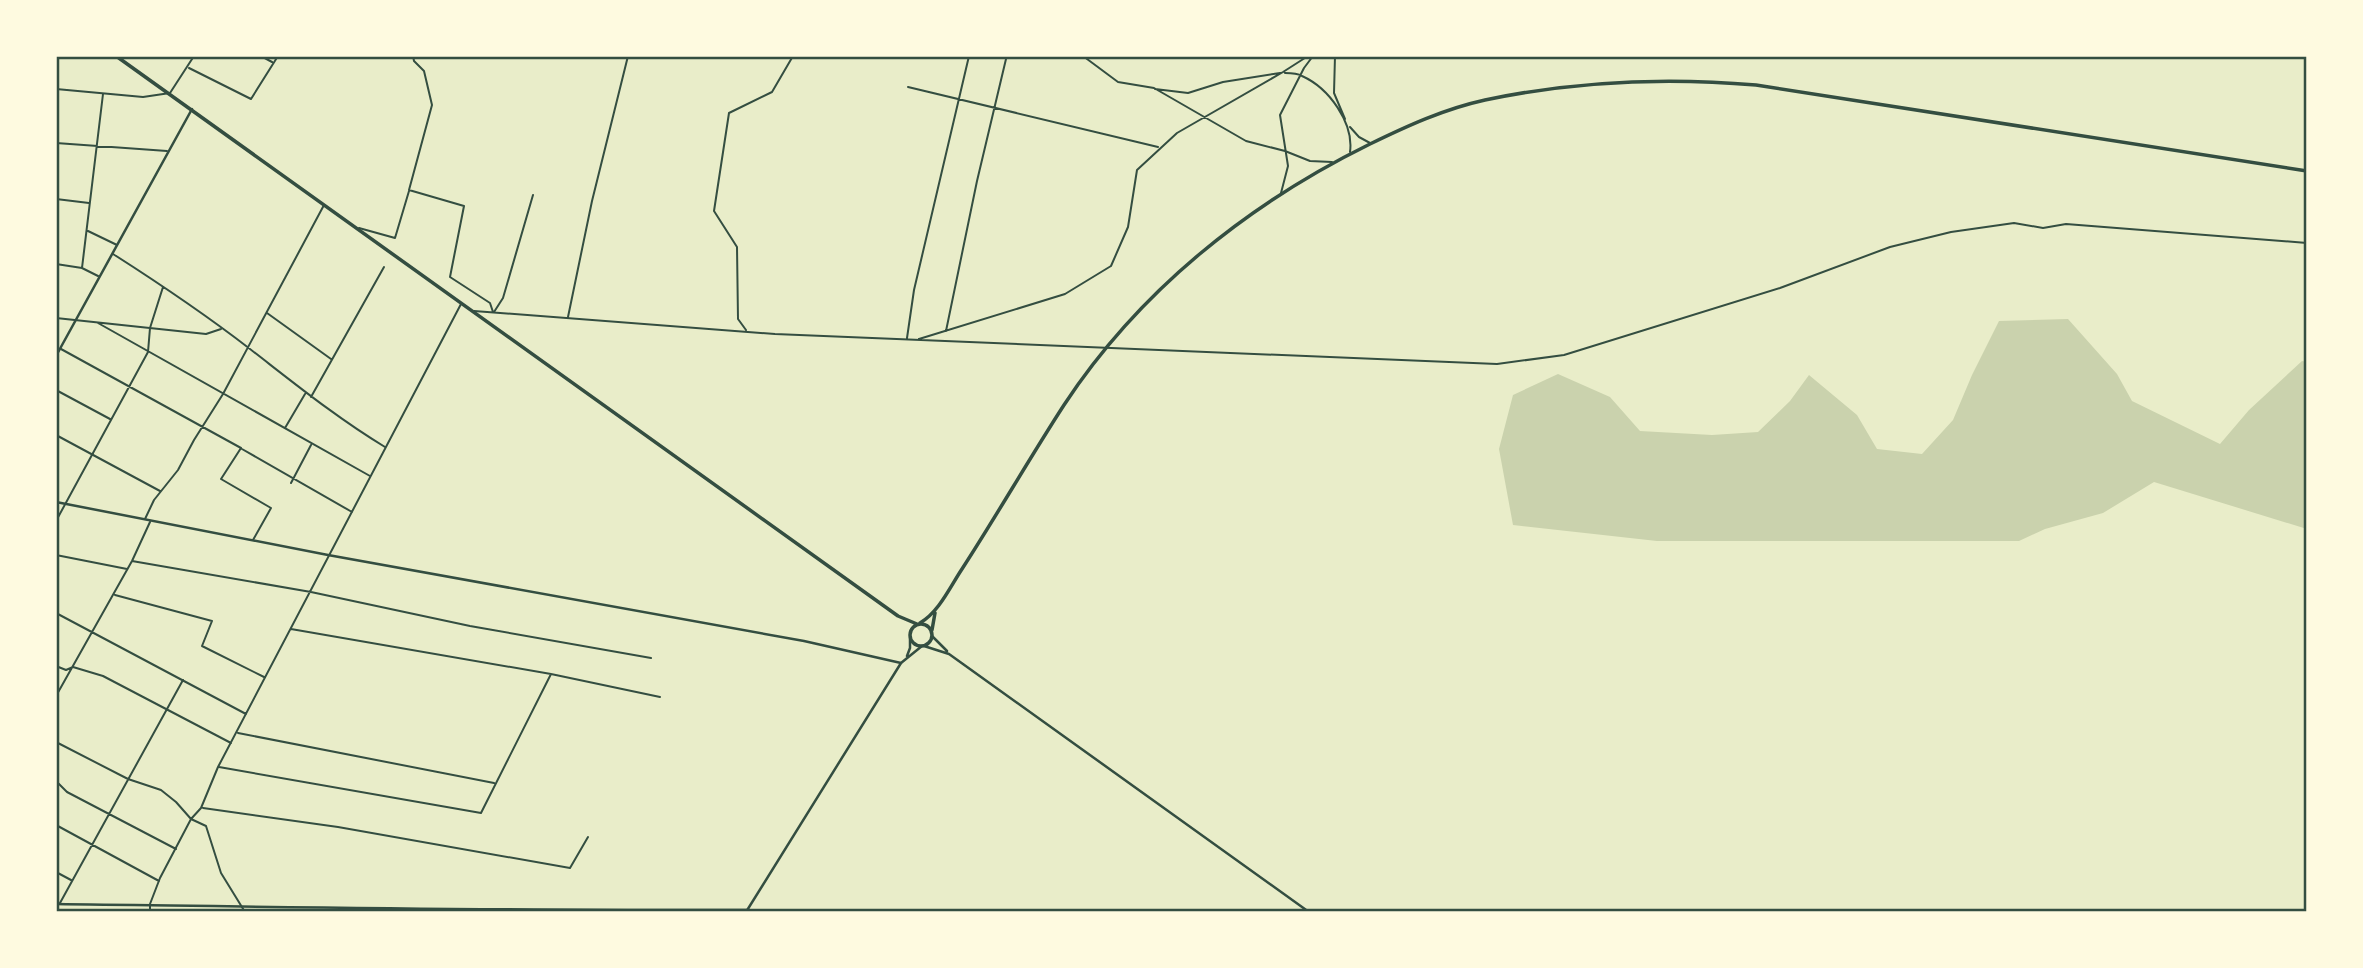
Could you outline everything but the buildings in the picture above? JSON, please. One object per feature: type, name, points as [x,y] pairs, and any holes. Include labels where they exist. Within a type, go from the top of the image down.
[{"type":"main road","points":[[117,56],[898,616],[915,645],[923,646],[930,642],[937,608]]},
{"type":"main road","points":[[909,634],[912,628],[937,608],[1005,504],[1065,404],[1142,307],[1188,262],[1280,194],[1350,154],[1420,120],[1484,100],[1599,83],[1654,79],[1702,80],[1780,88],[2307,171]]},
{"type":"main road","points":[[898,616],[927,625],[932,633]]},
{"type":"street","points":[[56,89],[143,97],[170,93],[194,56]]},
{"type":"street","points":[[261,56],[274,63]]},
{"type":"street","points":[[188,67],[251,99],[278,56]]},
{"type":"street","points":[[357,227],[395,238],[432,105],[424,71],[414,61],[413,56]]},
{"type":"street","points":[[568,318],[592,201],[628,56]]},
{"type":"street","points":[[746,331],[738,319],[737,247],[714,211],[729,113],[772,92],[793,56]]},
{"type":"street","points":[[906,339],[914,290],[969,56]]},
{"type":"street","points":[[1083,56],[1118,82],[1188,93],[1223,82],[1283,72],[1301,75],[1324,91],[1348,125],[1359,137],[1371,144]]},
{"type":"street","points":[[917,340],[1065,295],[1111,266],[1128,226],[1137,170],[1177,133],[1308,56]]},
{"type":"street","points":[[1280,194],[1288,166],[1280,116],[1313,56]]},
{"type":"street","points":[[1335,56],[1334,93],[1352,140],[1350,154]]},
{"type":"street","points":[[946,332],[977,181],[1006,59]]},
{"type":"street","points":[[908,87],[1158,146]]},
{"type":"street","points":[[1154,88],[1246,141],[1285,151],[1310,162],[1335,162]]},
{"type":"street","points":[[82,268],[103,94]]},
{"type":"street","points":[[56,356],[192,109]]},
{"type":"street","points":[[56,144],[167,151]]},
{"type":"street","points":[[409,190],[464,206],[450,277],[491,303],[493,313]]},
{"type":"street","points":[[493,313],[503,298],[533,195]]},
{"type":"street","points":[[56,199],[90,204]]},
{"type":"street","points":[[145,519],[154,500],[178,470],[223,394],[324,204]]},
{"type":"street","points":[[473,311],[746,331],[917,340],[1497,364],[1564,355],[1780,288],[1890,247],[1964,230],[2014,223],[2043,228],[2066,224],[2307,243]]},
{"type":"street","points":[[87,230],[117,245]]},
{"type":"street","points":[[112,253],[164,286],[248,347],[305,393],[386,448]]},
{"type":"street","points":[[56,264],[82,268],[99,276]]},
{"type":"street","points":[[311,397],[384,267]]},
{"type":"street","points":[[56,521],[148,352],[150,328],[164,286]]},
{"type":"street","points":[[150,912],[150,904],[159,881],[191,819],[201,808],[218,767],[462,303]]},
{"type":"street","points":[[266,313],[332,359]]},
{"type":"street","points":[[56,318],[206,334],[222,329]]},
{"type":"street","points":[[97,323],[371,476]]},
{"type":"street","points":[[60,349],[241,448],[292,481],[352,512]]},
{"type":"street","points":[[56,390],[112,420]]},
{"type":"street","points":[[285,429],[305,393]]},
{"type":"street","points":[[56,435],[161,491]]},
{"type":"street","points":[[292,481],[311,444]]},
{"type":"street","points":[[241,448],[221,479],[271,508],[253,540]]},
{"type":"street","points":[[56,502],[328,555],[804,641],[901,663]]},
{"type":"street","points":[[56,696],[114,595],[151,521]]},
{"type":"street","points":[[56,555],[128,569]]},
{"type":"street","points":[[132,561],[312,592],[470,626],[651,658]]},
{"type":"street","points":[[114,595],[212,621],[202,646],[265,678]]},
{"type":"street","points":[[56,613],[246,714]]},
{"type":"street","points":[[291,629],[551,674],[660,697]]},
{"type":"street","points":[[932,633],[949,654],[1309,912]]},
{"type":"street","points":[[906,659],[910,639]]},
{"type":"street","points":[[58,904],[508,911],[746,911],[901,663],[923,646],[949,654]]},
{"type":"street","points":[[56,666],[65,670],[73,667],[103,676],[231,743]]},
{"type":"street","points":[[218,767],[481,813],[551,674]]},
{"type":"street","points":[[58,904],[183,680]]},
{"type":"street","points":[[237,733],[495,783]]},
{"type":"street","points":[[56,742],[128,779],[160,790],[176,802],[191,819],[206,826],[221,873],[245,912]]},
{"type":"street","points":[[56,781],[67,792],[176,849]]},
{"type":"street","points":[[201,808],[338,827],[570,868],[588,837]]},
{"type":"street","points":[[56,825],[159,881]]},
{"type":"street","points":[[56,872],[72,881]]},
{"type":"street","points":[[206,912],[207,905]]},
{"type":"green space","points":[[2068,319],[2117,374],[2132,401],[2220,444],[2249,410],[2302,361],[2307,362],[2307,529],[2154,482],[2103,513],[2045,529],[2019,541],[1657,541],[1513,525],[1499,449],[1513,395],[1558,374],[1610,397],[1640,431],[1712,435],[1758,432],[1790,401],[1809,375],[1857,415],[1877,449],[1922,454],[1953,420],[1999,321]]}]
